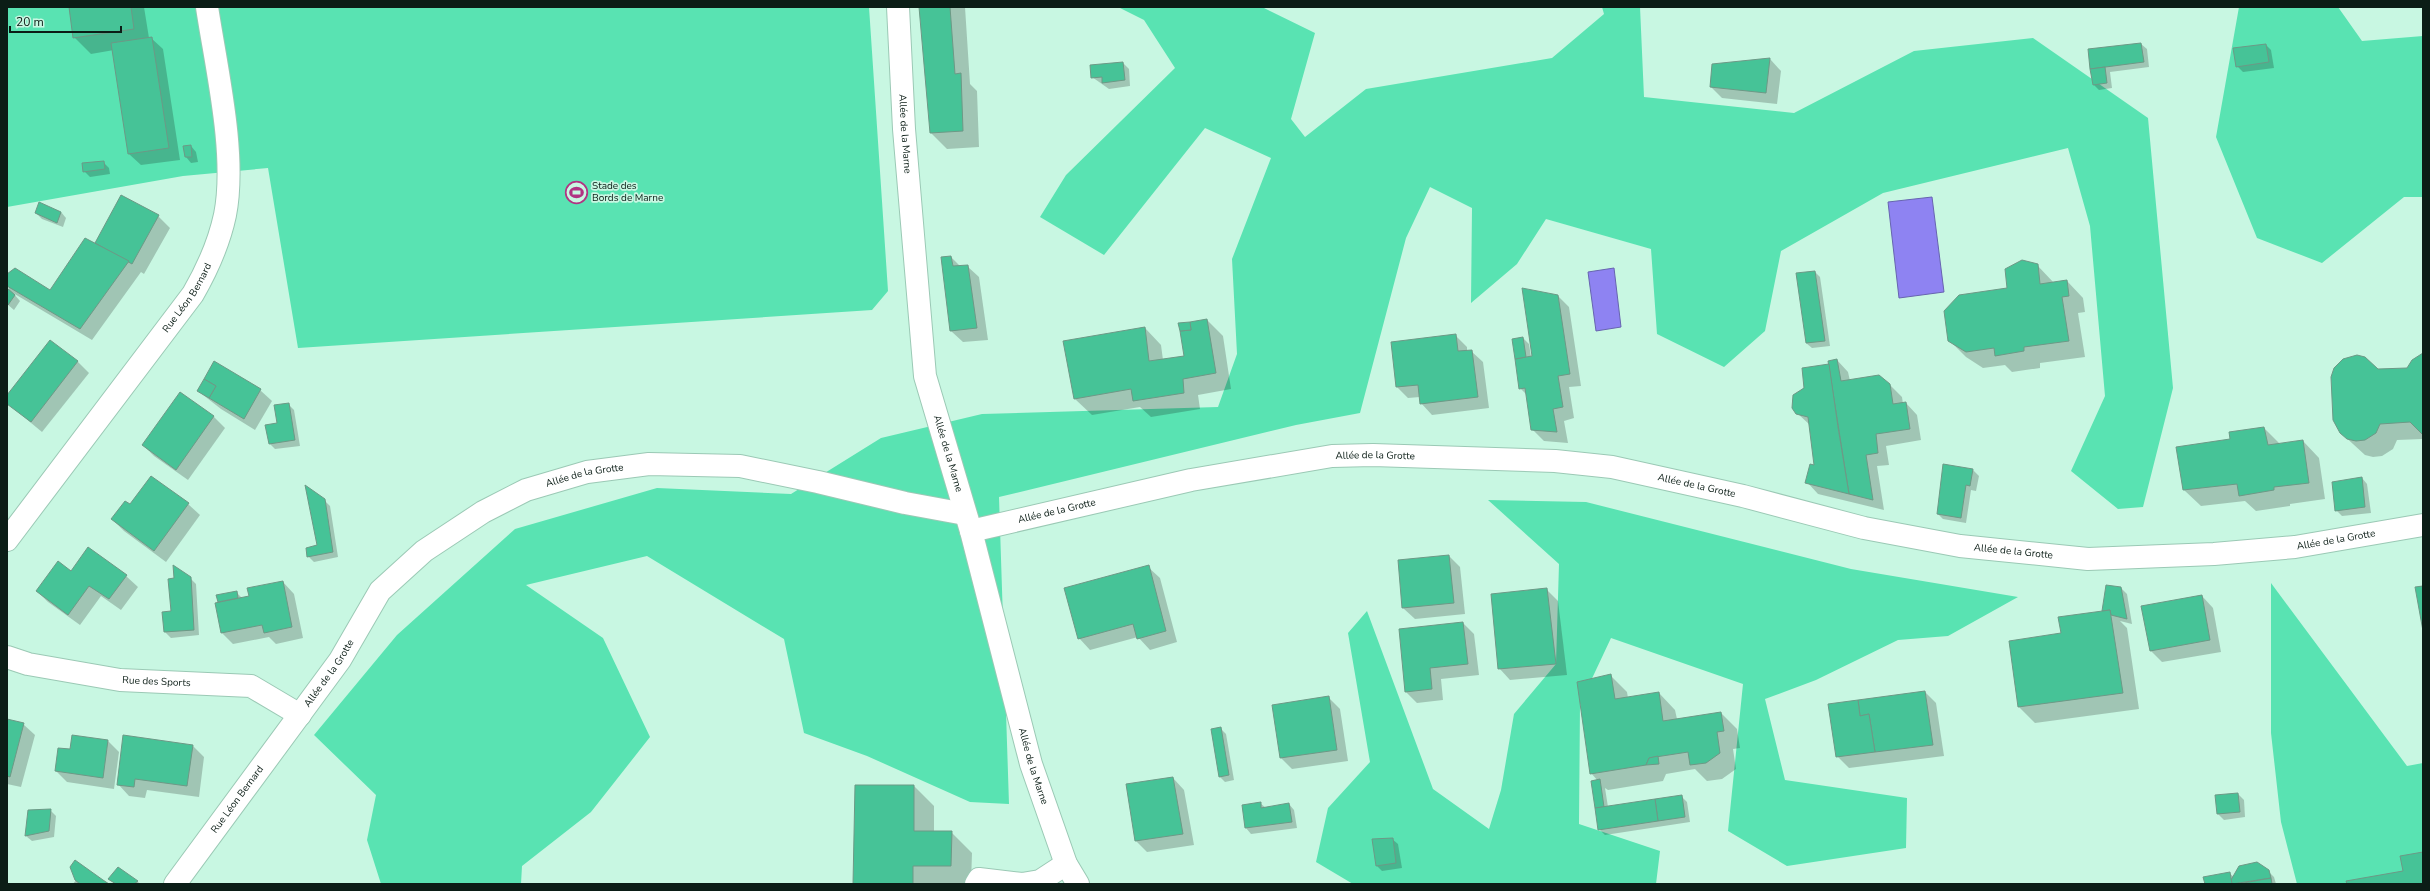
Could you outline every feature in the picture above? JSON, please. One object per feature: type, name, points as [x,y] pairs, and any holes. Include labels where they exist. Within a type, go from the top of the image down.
[{"type":"street","name":"Rue Léon Bernard","points":[[7,540],[193,294],[209,266],[225,214],[227,165],[226,133],[207,7]]},
{"type":"street","name":"Allée de la Marne","points":[[898,7],[904,129],[925,376],[968,522],[1032,764],[1066,864],[1078,884]]},
{"type":"street","name":"Allée de la Grotte","points":[[300,715],[340,660],[380,591],[424,551],[483,512],[526,490],[587,472],[649,464],[740,466],[818,482],[905,503],[968,522],[1191,480],[1332,456],[1373,455],[1555,461],[1612,467],[1743,496],[1864,528],[1960,546],[2088,559],[2214,554],[2294,547],[2423,525]]},
{"type":"street","name":"Rue des Sports","points":[[7,657],[28,664],[120,680],[251,686],[300,715]]},
{"type":"street","name":"Rue Léon Bernard","points":[[175,884],[300,715]]},
{"type":"street","points":[[976,884],[980,879],[1022,884],[1040,881],[1066,864]]},
{"type":"green space","name":"Stade des Bords de Marne","points":[[7,7],[869,7],[888,291],[872,310],[298,348],[268,168],[183,176],[7,207]]},
{"type":"green space","points":[[1118,7],[1262,7],[1315,33],[1291,119],[1305,137],[1366,89],[1552,58],[1604,14],[1602,7],[1640,7],[1644,97],[1794,113],[1914,51],[2033,38],[2148,118],[2173,388],[2143,507],[2118,509],[2071,471],[2105,396],[2090,226],[2068,148],[1883,193],[1781,251],[1765,331],[1724,367],[1657,334],[1651,249],[1546,219],[1517,264],[1471,303],[1472,208],[1430,187],[1406,238],[1360,413],[1296,425],[999,497],[1009,804],[970,802],[867,756],[804,733],[784,639],[647,556],[526,585],[603,638],[650,737],[591,812],[522,866],[521,884],[381,884],[367,840],[376,795],[314,735],[397,635],[515,529],[657,488],[791,494],[881,438],[982,414],[1218,407],[1237,354],[1232,259],[1271,158],[1205,128],[1104,255],[1040,217],[1066,175],[1175,68],[1144,20]]},
{"type":"green space","points":[[2239,7],[2338,7],[2362,41],[2423,36],[2423,197],[2404,197],[2322,263],[2257,238],[2216,137]]},
{"type":"green space","points":[[1488,500],[1586,502],[1851,569],[2018,597],[1948,636],[1898,640],[1816,680],[1765,699],[1785,780],[1907,798],[1906,848],[1787,866],[1728,831],[1743,684],[1611,638],[1580,704],[1579,824],[1660,851],[1656,884],[1353,884],[1316,862],[1328,808],[1370,762],[1348,633],[1367,611],[1433,789],[1489,829],[1501,790],[1514,714],[1556,664],[1559,564]]},
{"type":"green space","points":[[2271,583],[2407,766],[2423,763],[2423,884],[2297,884],[2281,822],[2271,733]]},
{"type":"shaded area","points":[[1932,197],[1944,292],[1899,298],[1888,202]]},
{"type":"shaded area","points":[[1614,268],[1621,327],[1596,331],[1588,272]]},
{"type":"building","points":[[69,7],[131,7],[134,29],[73,38]]},
{"type":"building","points":[[919,7],[950,7],[955,74],[961,73],[963,131],[930,133]]},
{"type":"building","points":[[152,37],[169,148],[128,154],[111,43]]},
{"type":"building","points":[[2141,43],[2144,62],[2090,69],[2088,49]]},
{"type":"building","points":[[2266,44],[2269,62],[2236,67],[2233,48]]},
{"type":"building","points":[[1770,58],[1766,93],[1710,87],[1712,64]]},
{"type":"building","points":[[1123,62],[1125,80],[1102,83],[1102,77],[1091,78],[1090,65]]},
{"type":"building","points":[[2105,67],[2107,83],[2093,85],[2090,69]]},
{"type":"building","points":[[191,145],[192,157],[185,157],[183,146]]},
{"type":"building","points":[[104,161],[105,169],[83,172],[82,163]]},
{"type":"building","points":[[121,195],[159,215],[132,264],[95,243]]},
{"type":"building","points":[[39,202],[61,212],[57,223],[35,213]]},
{"type":"building","points":[[85,238],[129,261],[80,329],[7,286],[7,274],[15,268],[50,290]]},
{"type":"building","points":[[951,256],[953,266],[968,265],[977,328],[950,331],[941,257]]},
{"type":"building","points":[[2022,260],[2038,264],[2040,284],[2067,280],[2069,296],[2062,297],[2069,341],[2024,347],[2024,351],[1995,356],[1994,348],[1966,352],[1948,341],[1944,311],[1959,295],[2007,288],[2005,269]]},
{"type":"building","points":[[1815,271],[1825,341],[1806,343],[1796,273]]},
{"type":"building","points":[[7,288],[15,295],[8,305],[7,304]]},
{"type":"building","points":[[1522,288],[1558,295],[1570,374],[1558,376],[1563,407],[1553,409],[1557,432],[1531,430],[1525,388],[1519,389],[1515,359],[1532,356]]},
{"type":"building","points":[[1207,319],[1216,373],[1183,379],[1184,393],[1133,401],[1131,389],[1074,399],[1063,341],[1145,327],[1149,361],[1184,356],[1180,331],[1191,330],[1190,322]]},
{"type":"building","points":[[1190,322],[1191,330],[1180,331],[1178,323]]},
{"type":"building","points":[[1456,334],[1458,351],[1472,350],[1478,397],[1420,404],[1418,385],[1396,387],[1391,342]]},
{"type":"building","points":[[1523,337],[1526,357],[1515,359],[1512,339]]},
{"type":"building","points":[[50,340],[78,361],[31,422],[7,404],[7,395]]},
{"type":"building","points":[[2423,353],[2423,435],[2410,422],[2380,424],[2376,433],[2365,440],[2356,441],[2347,439],[2340,433],[2333,420],[2331,377],[2334,368],[2343,359],[2357,355],[2365,357],[2378,369],[2407,368],[2412,360]]},
{"type":"building","points":[[1837,359],[1841,381],[1879,375],[1890,384],[1893,404],[1906,402],[1910,429],[1876,434],[1878,453],[1866,455],[1873,500],[1849,494],[1828,361]]},
{"type":"building","points":[[214,361],[261,389],[244,419],[209,398],[216,386],[204,379]]},
{"type":"building","points":[[1829,364],[1849,494],[1805,483],[1810,464],[1814,465],[1808,417],[1796,414],[1792,408],[1793,395],[1804,388],[1802,368]]},
{"type":"building","points":[[204,379],[216,386],[209,398],[197,391]]},
{"type":"building","points":[[180,392],[214,416],[176,470],[142,445]]},
{"type":"building","points":[[289,403],[295,440],[269,444],[265,425],[277,423],[274,405]]},
{"type":"building","points":[[2264,427],[2268,445],[2303,440],[2309,483],[2274,487],[2274,490],[2239,496],[2237,484],[2183,490],[2176,447],[2230,439],[2229,432]]},
{"type":"building","points":[[1943,464],[1973,469],[1970,486],[1966,485],[1961,518],[1937,514]]},
{"type":"building","points":[[151,476],[189,503],[154,551],[111,519],[125,501],[130,504]]},
{"type":"building","points":[[2362,477],[2365,507],[2335,511],[2332,482]]},
{"type":"building","points":[[305,485],[325,499],[333,552],[307,557],[306,548],[317,545]]},
{"type":"building","points":[[88,547],[127,575],[109,599],[89,586],[68,615],[36,591],[58,561],[71,571]]},
{"type":"building","points":[[1449,555],[1454,603],[1402,608],[1398,560]]},
{"type":"building","points":[[173,565],[191,577],[194,630],[164,632],[162,612],[171,611],[168,579],[174,578]]},
{"type":"building","points":[[1149,565],[1166,631],[1137,639],[1133,624],[1078,639],[1064,588]]},
{"type":"building","points":[[283,581],[292,627],[264,633],[262,625],[221,633],[215,603],[249,596],[247,588]]},
{"type":"building","points":[[2106,585],[2121,587],[2127,619],[2111,615],[2110,610],[2102,611]]},
{"type":"building","points":[[2423,586],[2423,631],[2415,587]]},
{"type":"building","points":[[1547,588],[1556,664],[1498,669],[1491,594]]},
{"type":"building","points":[[237,591],[238,598],[218,602],[216,595]]},
{"type":"building","points":[[2202,595],[2210,640],[2150,651],[2141,606]]},
{"type":"building","points":[[2110,610],[2123,693],[2018,707],[2009,641],[2061,633],[2058,617]]},
{"type":"building","points":[[1463,622],[1468,664],[1430,668],[1432,689],[1405,692],[1399,629]]},
{"type":"building","points":[[1611,674],[1615,699],[1659,692],[1663,721],[1721,712],[1724,731],[1717,732],[1720,753],[1706,763],[1690,765],[1688,752],[1649,758],[1646,765],[1590,774],[1577,682]]},
{"type":"building","points":[[1925,691],[1933,745],[1875,752],[1869,714],[1860,716],[1858,700]]},
{"type":"building","points":[[1329,696],[1337,750],[1280,758],[1272,705]]},
{"type":"building","points":[[1858,700],[1860,716],[1869,714],[1875,752],[1836,757],[1828,704]]},
{"type":"building","points":[[7,719],[24,723],[10,777],[7,776]]},
{"type":"building","points":[[1221,727],[1229,775],[1219,777],[1211,729]]},
{"type":"building","points":[[72,735],[108,740],[103,778],[55,771],[58,748],[70,749]]},
{"type":"building","points":[[123,735],[193,745],[187,786],[135,779],[134,787],[117,785]]},
{"type":"building","points":[[1658,756],[1659,764],[1646,765],[1649,758]]},
{"type":"building","points":[[1173,777],[1183,834],[1135,841],[1126,784]]},
{"type":"building","points":[[1600,779],[1604,807],[1595,808],[1591,781]]},
{"type":"building","points":[[855,785],[914,785],[914,831],[952,831],[951,866],[913,866],[913,884],[853,884]]},
{"type":"building","points":[[2238,793],[2240,812],[2217,814],[2215,795]]},
{"type":"building","points":[[1682,795],[1685,817],[1658,821],[1655,799]]},
{"type":"building","points":[[1655,799],[1658,821],[1598,830],[1595,808]]},
{"type":"building","points":[[1261,802],[1261,808],[1289,803],[1292,822],[1245,828],[1242,805]]},
{"type":"building","points":[[51,809],[49,831],[25,836],[28,810]]},
{"type":"building","points":[[1393,838],[1396,863],[1376,866],[1372,839]]},
{"type":"building","points":[[2423,852],[2423,884],[2347,884],[2346,881],[2403,871],[2400,856]]},
{"type":"building","points":[[75,860],[109,884],[80,884],[75,880],[70,867]]},
{"type":"building","points":[[2257,862],[2269,870],[2271,878],[2232,884],[2231,880],[2239,866]]},
{"type":"building","points":[[118,867],[138,881],[134,884],[116,884],[108,879]]},
{"type":"building","points":[[2230,872],[2232,884],[2205,884],[2203,877]]},
{"type":"building","points":[[2271,878],[2272,884],[2238,884]]},
{"type":"place","name":"Stade des Bords de Marne","points":[[577,192]]}]
